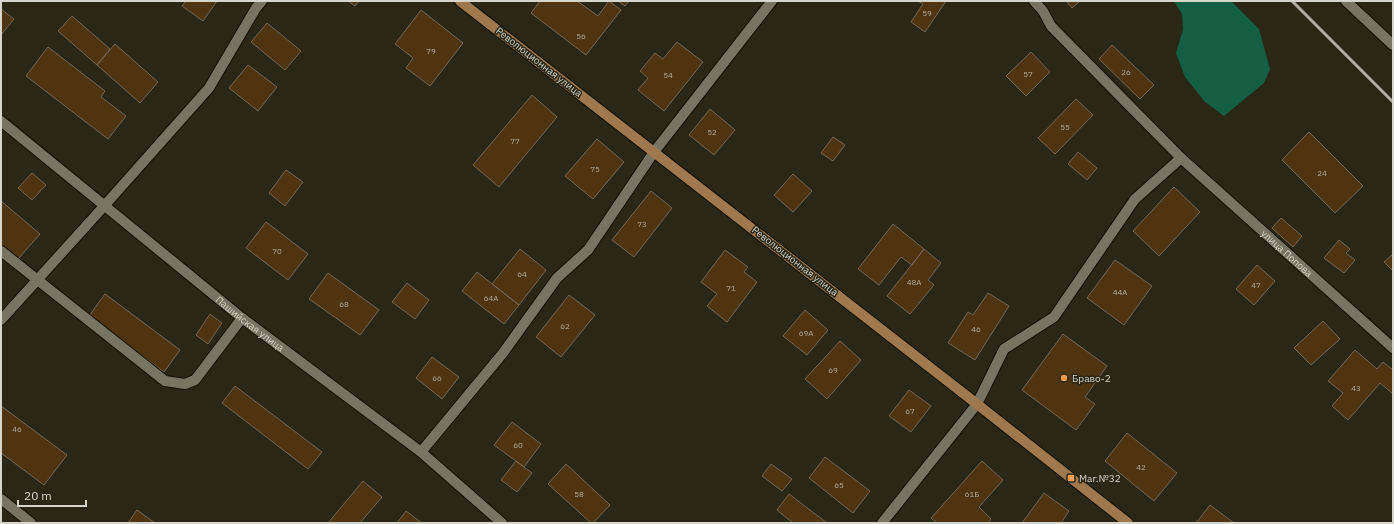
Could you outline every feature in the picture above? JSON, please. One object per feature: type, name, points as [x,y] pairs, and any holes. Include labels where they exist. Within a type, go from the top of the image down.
[{"type":"street","points":[[1,320],[105,206],[209,88],[256,8],[262,1]]},
{"type":"street","name":"Революционная улица","points":[[460,1],[1128,523]]},
{"type":"street","points":[[421,452],[503,353],[557,278],[588,250],[654,152],[772,1]]},
{"type":"street","name":"улица Попова","points":[[1034,1],[1043,11],[1051,26],[1181,158],[1393,348]]},
{"type":"street","points":[[1346,1],[1393,45]]},
{"type":"street","name":"Пашийская улица","points":[[1,121],[242,318],[421,452],[502,523]]},
{"type":"street","points":[[882,523],[977,404],[1004,349],[1054,317],[1135,199],[1181,158]]},
{"type":"street","points":[[1,251],[165,381],[185,384],[195,380],[242,318]]},
{"type":"street","points":[[1,499],[31,523]]},
{"type":"green space","points":[[1174,1],[1231,1],[1259,29],[1270,69],[1264,83],[1224,116],[1205,102],[1185,77],[1176,53],[1183,30],[1182,14]]},
{"type":"building","points":[[186,1],[217,1],[203,21],[182,6]]},
{"type":"building","points":[[348,1],[359,1],[355,6]]},
{"type":"building","points":[[540,1],[577,1],[598,16],[609,1],[621,10],[586,55],[531,13]]},
{"type":"building","points":[[618,1],[629,1],[625,6]]},
{"type":"building","points":[[918,1],[946,1],[925,32],[911,22],[923,4]]},
{"type":"building","points":[[1066,1],[1080,1],[1072,8]]},
{"type":"building","points":[[1,9],[14,19],[1,35]]},
{"type":"building","points":[[421,10],[463,43],[430,86],[406,68],[413,58],[395,44]]},
{"type":"building","points":[[72,16],[110,49],[97,65],[58,31]]},
{"type":"building","points":[[267,23],[301,51],[285,70],[251,42]]},
{"type":"building","points":[[677,42],[703,62],[664,111],[638,90],[648,78],[640,71],[655,53],[663,59]]},
{"type":"building","points":[[115,44],[158,82],[140,103],[97,65]]},
{"type":"building","points":[[1112,45],[1154,85],[1140,99],[1099,59]]},
{"type":"building","points":[[48,47],[105,91],[101,97],[126,116],[108,139],[26,76]]},
{"type":"building","points":[[1031,52],[1050,72],[1026,96],[1006,76]]},
{"type":"building","points":[[248,65],[277,87],[258,111],[229,88]]},
{"type":"building","points":[[532,95],[557,117],[499,187],[473,165]]},
{"type":"building","points":[[1076,99],[1093,115],[1055,154],[1038,138]]},
{"type":"building","points":[[710,109],[735,130],[714,155],[689,135]]},
{"type":"building","points":[[1309,132],[1363,186],[1335,213],[1282,160]]},
{"type":"building","points":[[833,137],[845,145],[833,161],[821,153]]},
{"type":"building","points":[[597,139],[624,162],[593,199],[565,176]]},
{"type":"building","points":[[1078,152],[1097,168],[1087,180],[1068,164]]},
{"type":"building","points":[[286,170],[303,182],[285,206],[269,193]]},
{"type":"building","points":[[32,173],[46,185],[32,200],[18,188]]},
{"type":"building","points":[[793,174],[812,191],[793,212],[774,195]]},
{"type":"building","points":[[1174,187],[1200,212],[1159,256],[1133,231]]},
{"type":"building","points":[[651,191],[672,208],[634,257],[612,240]]},
{"type":"building","points":[[1,201],[40,234],[18,259],[1,244]]},
{"type":"building","points":[[1281,218],[1302,236],[1293,247],[1272,228]]},
{"type":"building","points":[[266,222],[308,254],[288,280],[246,248]]},
{"type":"building","points":[[893,224],[924,249],[912,265],[901,257],[879,285],[858,269]]},
{"type":"building","points":[[1339,240],[1350,249],[1346,253],[1355,260],[1344,273],[1324,258]]},
{"type":"building","points":[[520,249],[546,270],[519,305],[492,284]]},
{"type":"building","points":[[924,249],[941,263],[928,280],[934,285],[910,314],[887,296]]},
{"type":"building","points":[[725,250],[748,267],[744,272],[757,282],[727,322],[707,306],[717,294],[701,282]]},
{"type":"building","points":[[1393,254],[1393,271],[1384,262]]},
{"type":"building","points":[[1115,260],[1152,286],[1124,325],[1087,298]]},
{"type":"building","points":[[1257,265],[1275,281],[1254,305],[1236,289]]},
{"type":"building","points":[[477,272],[519,305],[504,324],[462,291]]},
{"type":"building","points":[[328,273],[379,310],[360,335],[309,299]]},
{"type":"building","points":[[407,283],[429,300],[415,319],[392,302]]},
{"type":"building","points":[[988,293],[1009,306],[975,360],[948,343],[968,312],[973,315]]},
{"type":"building","points":[[105,294],[180,350],[164,372],[89,316]]},
{"type":"building","points":[[569,295],[595,315],[561,357],[536,337]]},
{"type":"building","points":[[805,310],[828,330],[807,355],[783,336]]},
{"type":"building","points":[[210,314],[222,323],[208,344],[196,335]]},
{"type":"building","points":[[1323,321],[1340,339],[1311,365],[1294,348]]},
{"type":"building","name":"Браво-2","points":[[1063,334],[1107,366],[1085,397],[1095,404],[1076,430],[1022,390]]},
{"type":"building","points":[[840,341],[861,360],[827,399],[805,379]]},
{"type":"building","points":[[1355,350],[1377,369],[1383,362],[1393,370],[1393,394],[1380,383],[1348,420],[1332,406],[1343,393],[1328,381]]},
{"type":"building","points":[[432,357],[459,377],[442,399],[416,378]]},
{"type":"building","points":[[235,386],[322,452],[308,469],[222,403]]},
{"type":"building","points":[[909,390],[931,406],[911,432],[889,416]]},
{"type":"building","points":[[1,406],[67,455],[44,485],[1,453]]},
{"type":"building","points":[[512,422],[541,444],[524,467],[494,445]]},
{"type":"building","points":[[1127,433],[1177,473],[1154,501],[1105,461]]},
{"type":"building","points":[[825,457],[870,491],[853,513],[809,478]]},
{"type":"building","points":[[516,461],[532,473],[517,492],[501,480]]},
{"type":"building","points":[[982,461],[1003,480],[979,507],[991,519],[988,523],[937,523],[931,518]]},
{"type":"building","points":[[566,464],[610,505],[593,523],[591,523],[548,484]]},
{"type":"building","points":[[771,464],[792,479],[782,491],[762,476]]},
{"type":"building","points":[[363,481],[382,497],[360,523],[328,523]]},
{"type":"building","points":[[1044,493],[1069,511],[1061,523],[1022,523]]},
{"type":"building","points":[[789,494],[827,523],[793,523],[777,510]]},
{"type":"building","points":[[1210,505],[1234,523],[1196,523]]},
{"type":"building","points":[[137,510],[155,523],[128,523]]},
{"type":"building","points":[[406,511],[422,523],[397,523]]},
{"type":"railway","points":[[1292,1],[1393,102]]},
{"type":"place","name":"Браво-2","points":[[1064,378]]},
{"type":"place","name":"Маг.№32","points":[[1071,478]]}]
